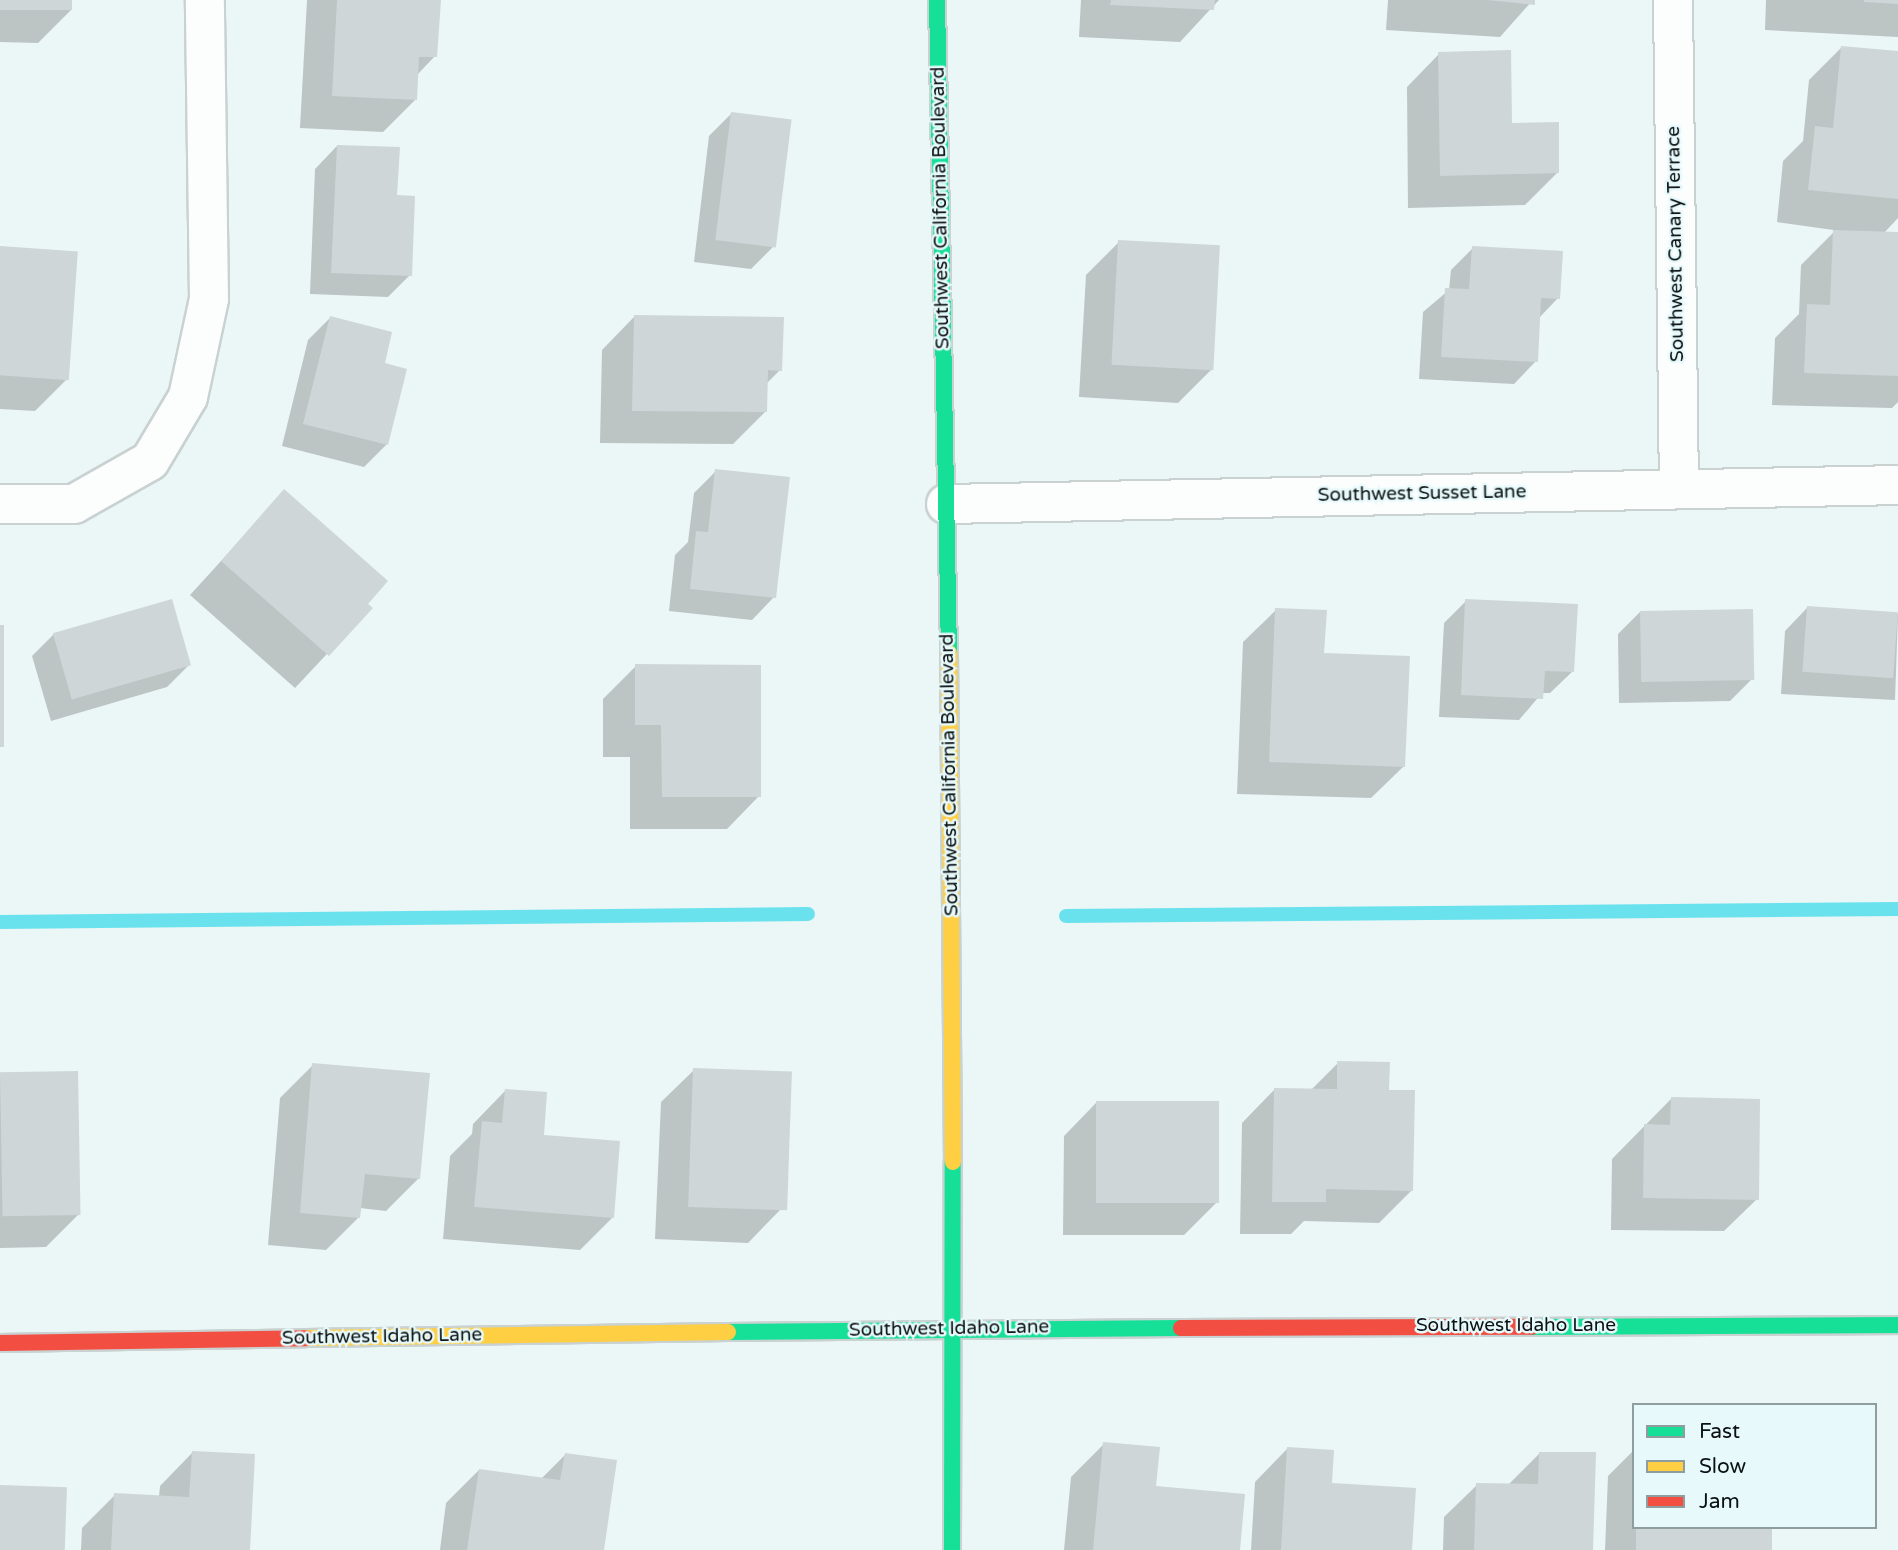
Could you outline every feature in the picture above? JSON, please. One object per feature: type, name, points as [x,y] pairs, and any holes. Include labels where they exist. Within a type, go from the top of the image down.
[{"type":"street","points":[[0,504],[74,504],[150,461],[188,397],[209,299],[205,0]]},
{"type":"street","name":"Southwest California Boulevard","points":[[937,0],[954,957],[950,1329],[952,1550]]},
{"type":"street","name":"Southwest Canary Terrace","points":[[1673,0],[1679,489]]},
{"type":"street","name":"Southwest Susset Lane","points":[[946,504],[1898,485]]},
{"type":"street","name":"Southwest Idaho Lane","points":[[0,1343],[950,1329],[1898,1325]]},
{"type":"building","points":[[0,0],[72,0],[72,10],[0,10]]},
{"type":"building","points":[[337,0],[441,0],[437,57],[419,57],[417,100],[332,96]]},
{"type":"building","points":[[1111,0],[1215,0],[1214,10],[1110,5]]},
{"type":"building","points":[[1487,0],[1535,0],[1535,5]]},
{"type":"building","points":[[1898,0],[1898,4],[1864,2]]},
{"type":"building","points":[[1841,46],[1898,51],[1898,199],[1808,190],[1815,126],[1833,128]]},
{"type":"building","points":[[1511,50],[1512,123],[1559,122],[1559,173],[1440,176],[1438,52]]},
{"type":"building","points":[[731,112],[792,119],[776,247],[715,240]]},
{"type":"building","points":[[337,145],[400,147],[397,195],[415,196],[412,276],[331,273]]},
{"type":"building","points":[[1833,230],[1898,232],[1898,376],[1804,373],[1807,304],[1830,305]]},
{"type":"building","points":[[1118,240],[1220,245],[1213,370],[1111,365]]},
{"type":"building","points":[[0,246],[78,251],[69,380],[0,375]]},
{"type":"building","points":[[1472,246],[1563,251],[1560,299],[1541,298],[1538,362],[1441,357],[1445,288],[1469,289]]},
{"type":"building","points":[[634,315],[784,317],[782,371],[768,370],[767,412],[632,411]]},
{"type":"building","points":[[330,316],[392,332],[385,363],[407,369],[388,445],[303,424]]},
{"type":"building","points":[[715,469],[790,477],[776,598],[690,589],[696,531],[708,532]]},
{"type":"building","points":[[284,489],[388,581],[368,604],[373,608],[329,656],[221,561]]},
{"type":"building","points":[[172,599],[191,665],[72,700],[53,633]]},
{"type":"building","points":[[1465,599],[1578,604],[1574,672],[1545,671],[1543,699],[1461,695]]},
{"type":"building","points":[[1807,606],[1898,612],[1893,678],[1802,672]]},
{"type":"building","points":[[1275,608],[1327,610],[1324,653],[1410,656],[1405,767],[1269,762]]},
{"type":"building","points":[[1753,609],[1754,680],[1641,682],[1640,611]]},
{"type":"building","points":[[0,625],[4,625],[4,747],[0,747]]},
{"type":"building","points":[[635,664],[761,665],[761,797],[662,797],[661,725],[635,725]]},
{"type":"building","points":[[1337,1061],[1390,1062],[1389,1090],[1415,1090],[1413,1191],[1326,1189],[1326,1202],[1272,1202],[1274,1088],[1337,1089]]},
{"type":"building","points":[[312,1063],[430,1073],[420,1179],[365,1174],[360,1218],[300,1213]]},
{"type":"building","points":[[693,1068],[792,1071],[787,1210],[688,1207]]},
{"type":"building","points":[[78,1071],[81,1215],[3,1216],[0,1072]]},
{"type":"building","points":[[505,1089],[547,1092],[544,1135],[620,1141],[614,1218],[474,1207],[482,1121],[502,1123]]},
{"type":"building","points":[[1671,1097],[1760,1099],[1759,1200],[1643,1198],[1644,1124],[1670,1125]]},
{"type":"building","points":[[1096,1101],[1219,1101],[1219,1203],[1096,1203]]},
{"type":"building","points":[[1103,1442],[1160,1447],[1156,1486],[1245,1494],[1240,1550],[1093,1550]]},
{"type":"building","points":[[1287,1447],[1334,1450],[1332,1483],[1416,1488],[1412,1550],[1281,1550]]},
{"type":"building","points":[[192,1451],[255,1454],[250,1550],[111,1550],[114,1493],[189,1497]]},
{"type":"building","points":[[1539,1452],[1596,1452],[1593,1550],[1474,1550],[1476,1483],[1538,1484]]},
{"type":"building","points":[[565,1453],[617,1460],[604,1550],[467,1550],[479,1469],[560,1480]]},
{"type":"building","points":[[0,1485],[67,1487],[65,1550],[0,1550]]},
{"type":"building","points":[[1636,1529],[1772,1529],[1772,1550],[1636,1550]]},
{"type":"waterway","points":[[1066,916],[1898,909]]},
{"type":"waterway","points":[[0,922],[808,914]]},
{"type":"traffic: fast","points":[[937,0],[949,653]]},
{"type":"traffic: fast","points":[[952,1550],[953,1162]]},
{"type":"traffic: fast","points":[[1532,1327],[1898,1325]]},
{"type":"traffic: fast","points":[[728,1332],[1181,1328]]},
{"type":"traffic: slow","points":[[949,653],[953,1162]]},
{"type":"traffic: slow","points":[[306,1338],[728,1332]]},
{"type":"traffic: jam","points":[[1181,1328],[1532,1327]]},
{"type":"traffic: jam","points":[[0,1343],[306,1338]]}]
